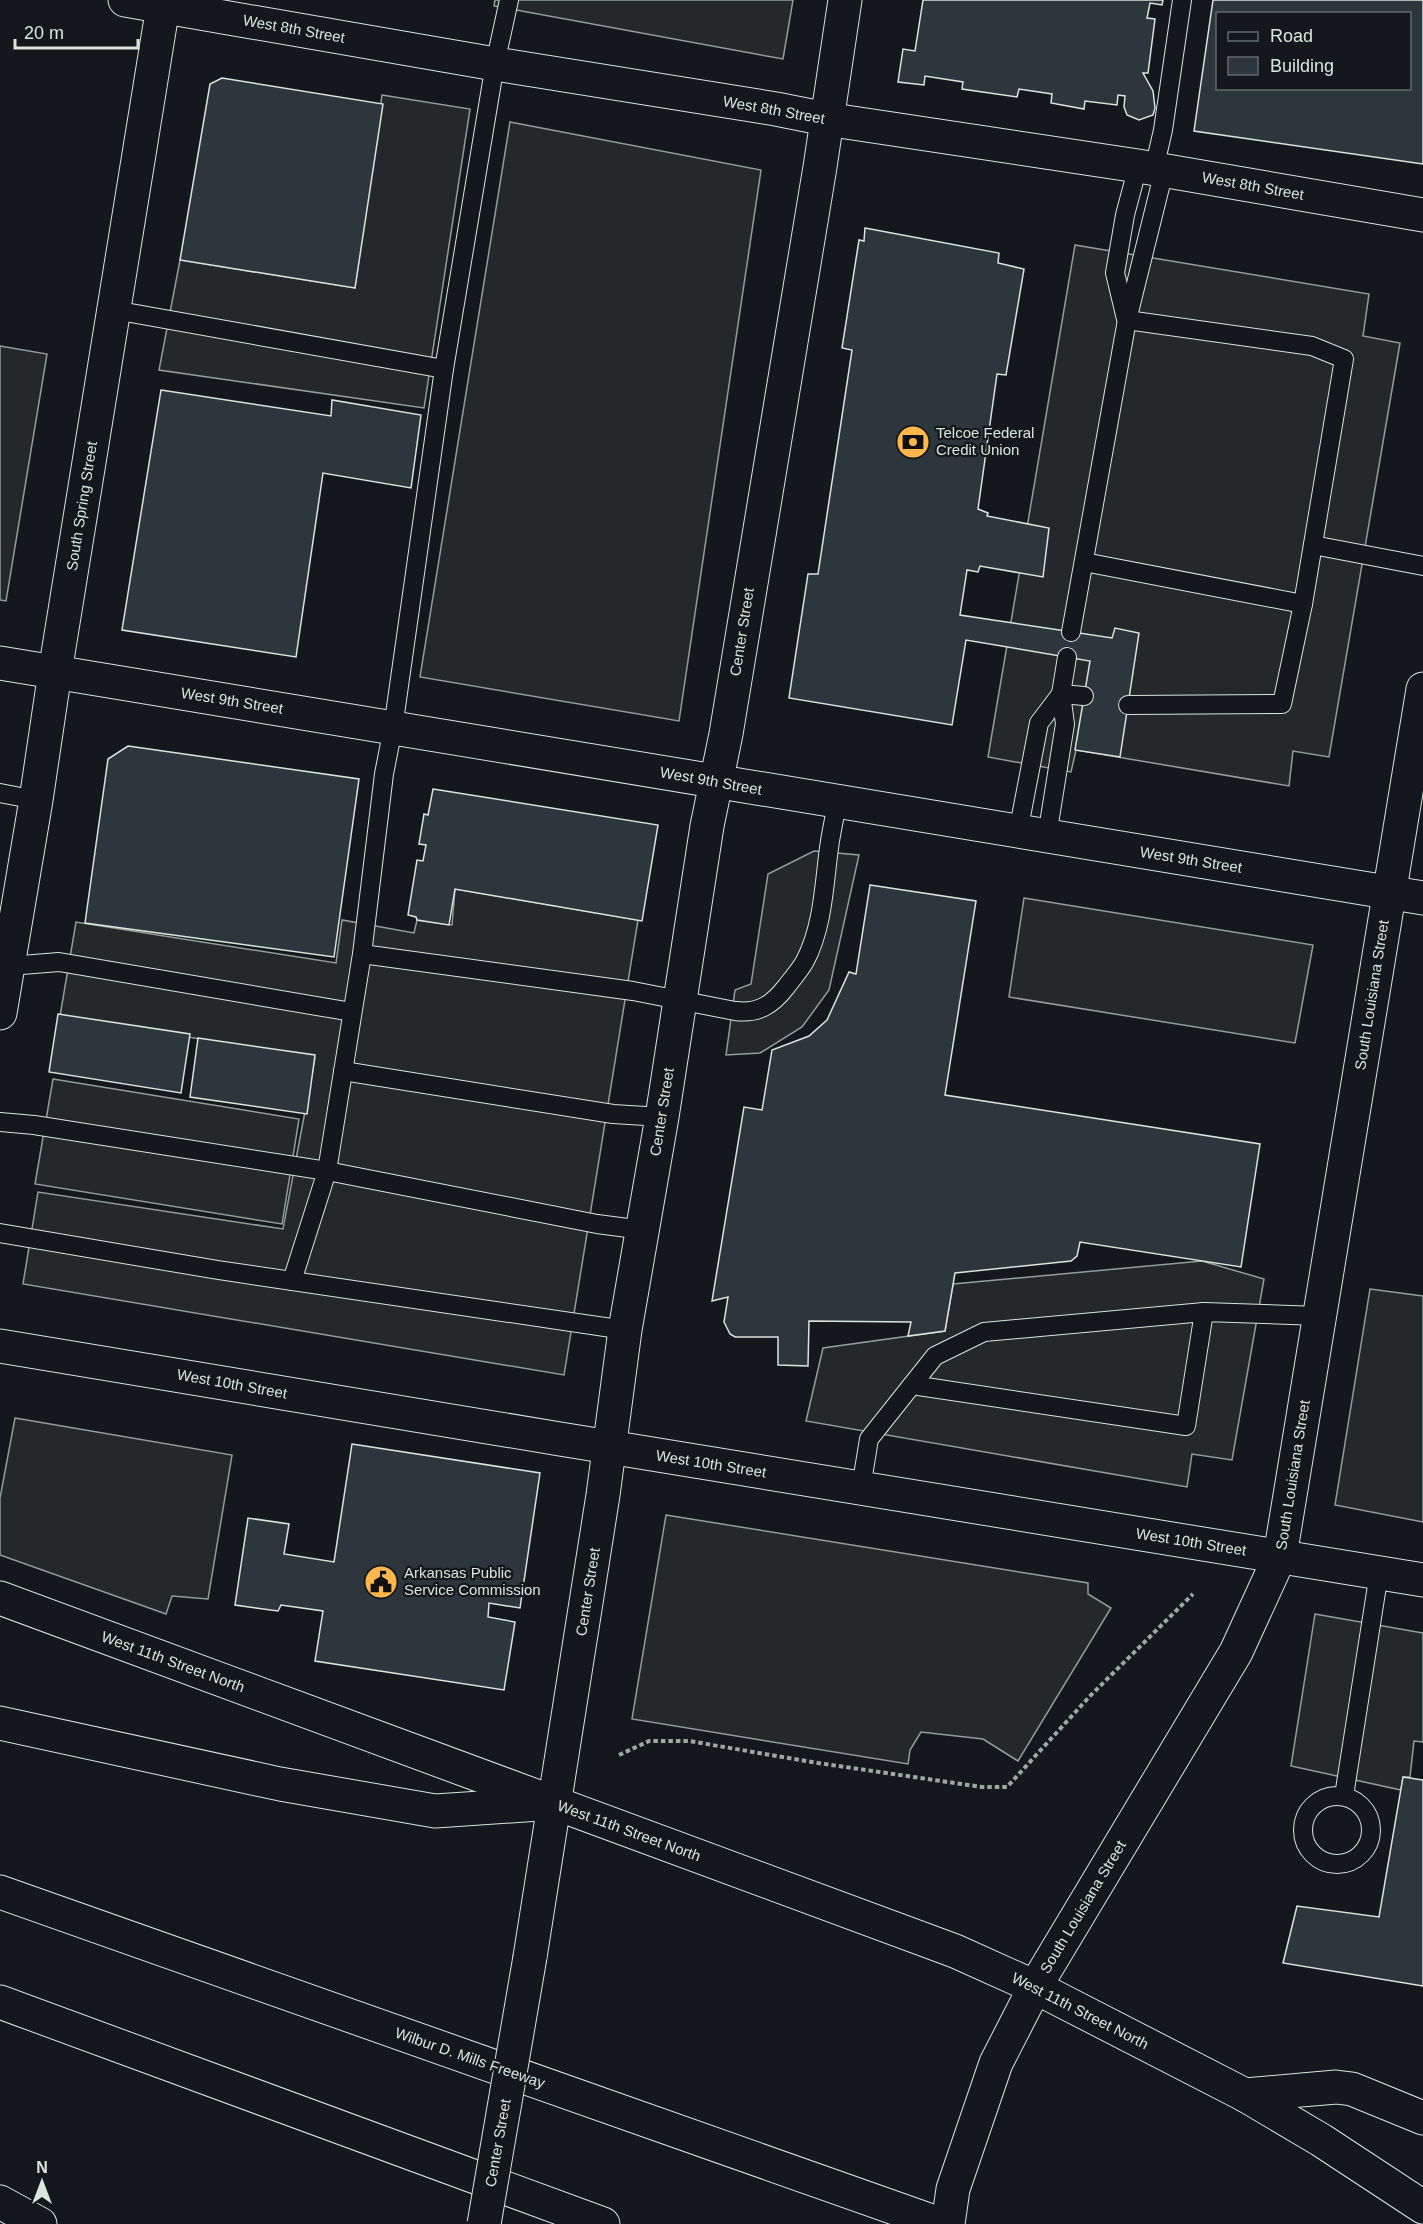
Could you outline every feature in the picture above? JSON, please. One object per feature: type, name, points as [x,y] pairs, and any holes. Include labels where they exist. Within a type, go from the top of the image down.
[{"type":"main road","name":"West 8th Street","points":[[125,0],[163,3],[495,64],[826,119],[1152,168],[1423,214]]},
{"type":"main road","name":"Center Street","points":[[484,2224],[530,1957],[610,1447],[625,1330],[662,1117],[706,826],[732,698],[820,167],[845,0]]},
{"type":"main road","name":"South Spring Street","points":[[3,992],[36,800],[163,3]]},
{"type":"main road","name":"West 9th Street","points":[[0,663],[1423,898]]},
{"type":"main road","name":"South Louisiana Street","points":[[948,2224],[953,2189],[996,2064],[1035,1987],[1236,1652],[1280,1556],[1423,688]]},
{"type":"main road","name":"West 10th Street","points":[[0,1346],[1423,1580]]},
{"type":"main road","name":"West 11th Street North","points":[[0,1598],[955,1951],[1035,1987],[1245,2095],[1320,2140],[1423,2207]]},
{"type":"main road","points":[[0,1723],[280,1784],[435,1811],[554,1803]]},
{"type":"main road","name":"Wilbur D. Mills Freeway","points":[[0,1892],[940,2224]]},
{"type":"main road","points":[[0,2002],[603,2224]]},
{"type":"main road","points":[[1245,2095],[1336,2087],[1352,2089],[1423,2118]]},
{"type":"main road","points":[[0,2202],[40,2224]]},
{"type":"lane","points":[[292,1281],[327,1171],[362,954],[384,774],[393,728],[444,369],[495,64],[509,0]]},
{"type":"lane","points":[[1071,632],[1152,168],[1163,130],[1182,0]]},
{"type":"lane","points":[[1127,320],[1114,273],[1125,215],[1152,168]]},
{"type":"lane","points":[[114,310],[444,369]]},
{"type":"lane","points":[[1127,320],[1312,346],[1344,359],[1303,604],[1282,704],[1128,705]]},
{"type":"lane","points":[[1313,545],[1423,566]]},
{"type":"lane","points":[[1084,562],[1303,604]]},
{"type":"lane","points":[[1032,834],[1065,724],[1061,693],[1067,657]]},
{"type":"lane","points":[[1061,693],[1084,696]]},
{"type":"lane","points":[[1032,834],[1039,723],[1061,693]]},
{"type":"lane","points":[[0,792],[36,800]]},
{"type":"lane","points":[[362,954],[633,991],[745,1012],[760,1010],[777,999],[784,990],[805,961],[814,940],[837,802]]},
{"type":"lane","points":[[3,992],[59,962],[352,1012]]},
{"type":"lane","points":[[343,1071],[613,1114],[662,1117]]},
{"type":"lane","points":[[0,1122],[34,1125],[327,1171],[597,1224],[643,1230]]},
{"type":"lane","points":[[0,1233],[292,1281],[625,1330]]},
{"type":"lane","points":[[861,1488],[869,1439],[936,1356],[984,1332],[1204,1312],[1319,1316]]},
{"type":"lane","points":[[912,1385],[1186,1426],[1204,1312]]},
{"type":"lane","points":[[1344,1796],[1379,1573]]},
{"type":"path","points":[[619,1755],[649,1741],[688,1741],[981,1787],[1007,1787],[1090,1696],[1192,1594]]},
{"type":"shaded area","points":[[495,0],[793,0],[783,59],[494,6]]},
{"type":"shaded area","points":[[382,95],[470,109],[424,408],[159,370],[180,260],[355,288]]},
{"type":"shaded area","points":[[510,122],[761,170],[679,721],[420,677]]},
{"type":"shaded area","points":[[1075,245],[1369,294],[1363,336],[1400,343],[1329,757],[1293,751],[1289,786],[1076,750],[1071,772],[988,757]]},
{"type":"shaded area","points":[[0,346],[47,354],[6,601],[0,600]]},
{"type":"shaded area","points":[[814,851],[859,855],[829,990],[802,1027],[760,1053],[726,1055],[735,990],[751,984],[768,874]]},
{"type":"shaded area","points":[[455,889],[638,920],[564,1375],[23,1284],[38,1192],[283,1229],[315,1058],[60,1016],[76,922],[336,963],[342,920],[414,933],[417,920],[452,925]]},
{"type":"shaded area","points":[[1024,898],[1313,945],[1295,1043],[1009,997]]},
{"type":"shaded area","points":[[53,1079],[299,1119],[282,1224],[35,1184]]},
{"type":"shaded area","points":[[1202,1261],[1264,1279],[1232,1460],[1192,1454],[1187,1487],[806,1421],[823,1348],[945,1331],[953,1284]]},
{"type":"shaded area","points":[[1370,1289],[1423,1296],[1423,1522],[1335,1505]]},
{"type":"shaded area","points":[[15,1418],[232,1455],[208,1599],[172,1596],[166,1614],[0,1555],[0,1498]]},
{"type":"shaded area","points":[[666,1515],[1088,1583],[1088,1594],[1111,1608],[1018,1761],[983,1739],[921,1732],[910,1750],[908,1764],[632,1719]]},
{"type":"shaded area","points":[[1315,1614],[1423,1633],[1423,1742],[1414,1741],[1410,1777],[1403,1777],[1401,1790],[1291,1766]]},
{"type":"building","points":[[923,0],[1163,0],[1162,5],[1150,3],[1147,18],[1155,19],[1148,73],[1143,73],[1153,91],[1155,108],[1153,115],[1139,120],[1127,115],[1124,107],[1125,96],[1118,95],[1117,105],[1085,101],[1084,109],[1051,103],[1052,94],[1019,89],[1017,97],[962,89],[963,82],[925,76],[924,85],[898,82],[903,49],[915,51]]},
{"type":"building","points":[[1213,0],[1423,0],[1423,164],[1194,131]]},
{"type":"building","points":[[222,78],[383,104],[355,288],[180,260],[210,84]]},
{"type":"building","name":"Telcoe Federal Credit Union","points":[[865,228],[999,253],[998,263],[1024,269],[1006,375],[997,374],[978,509],[988,513],[987,516],[1049,528],[1043,577],[980,566],[978,572],[967,570],[960,615],[1112,638],[1115,628],[1139,633],[1120,757],[1075,750],[1090,661],[966,640],[952,725],[789,698],[808,574],[818,574],[852,350],[842,348],[859,240],[864,241]]},
{"type":"building","points":[[161,390],[331,416],[332,400],[421,415],[411,488],[323,473],[296,657],[122,630]]},
{"type":"building","points":[[128,746],[359,779],[334,957],[85,923],[108,759]]},
{"type":"building","points":[[433,789],[658,825],[642,921],[455,889],[449,925],[417,920],[416,917],[408,915],[417,860],[423,861],[426,845],[419,844],[424,814],[428,815]]},
{"type":"building","points":[[870,885],[976,901],[945,1095],[1260,1144],[1241,1267],[1080,1242],[1077,1256],[1071,1261],[955,1273],[945,1331],[908,1336],[911,1322],[809,1321],[808,1366],[778,1365],[778,1337],[735,1337],[730,1334],[724,1322],[728,1297],[712,1301],[744,1107],[762,1110],[772,1050],[809,1036],[827,1020],[849,972],[856,974]]},
{"type":"building","points":[[58,1014],[190,1034],[181,1093],[49,1072]]},
{"type":"building","points":[[198,1038],[315,1055],[307,1114],[190,1097]]},
{"type":"building","name":"Arkansas Public Service Commission","points":[[352,1444],[540,1473],[520,1608],[489,1603],[488,1617],[515,1622],[504,1690],[315,1661],[323,1611],[281,1605],[278,1611],[235,1605],[248,1518],[289,1524],[284,1554],[334,1562]]},
{"type":"building","points":[[1403,1777],[1423,1780],[1423,1986],[1283,1963],[1297,1906],[1379,1917]]},
{"type":"place","name":"Telcoe Federal Credit Union","points":[[913,442]]},
{"type":"place","name":"Arkansas Public Service Commission","points":[[381,1582]]}]
